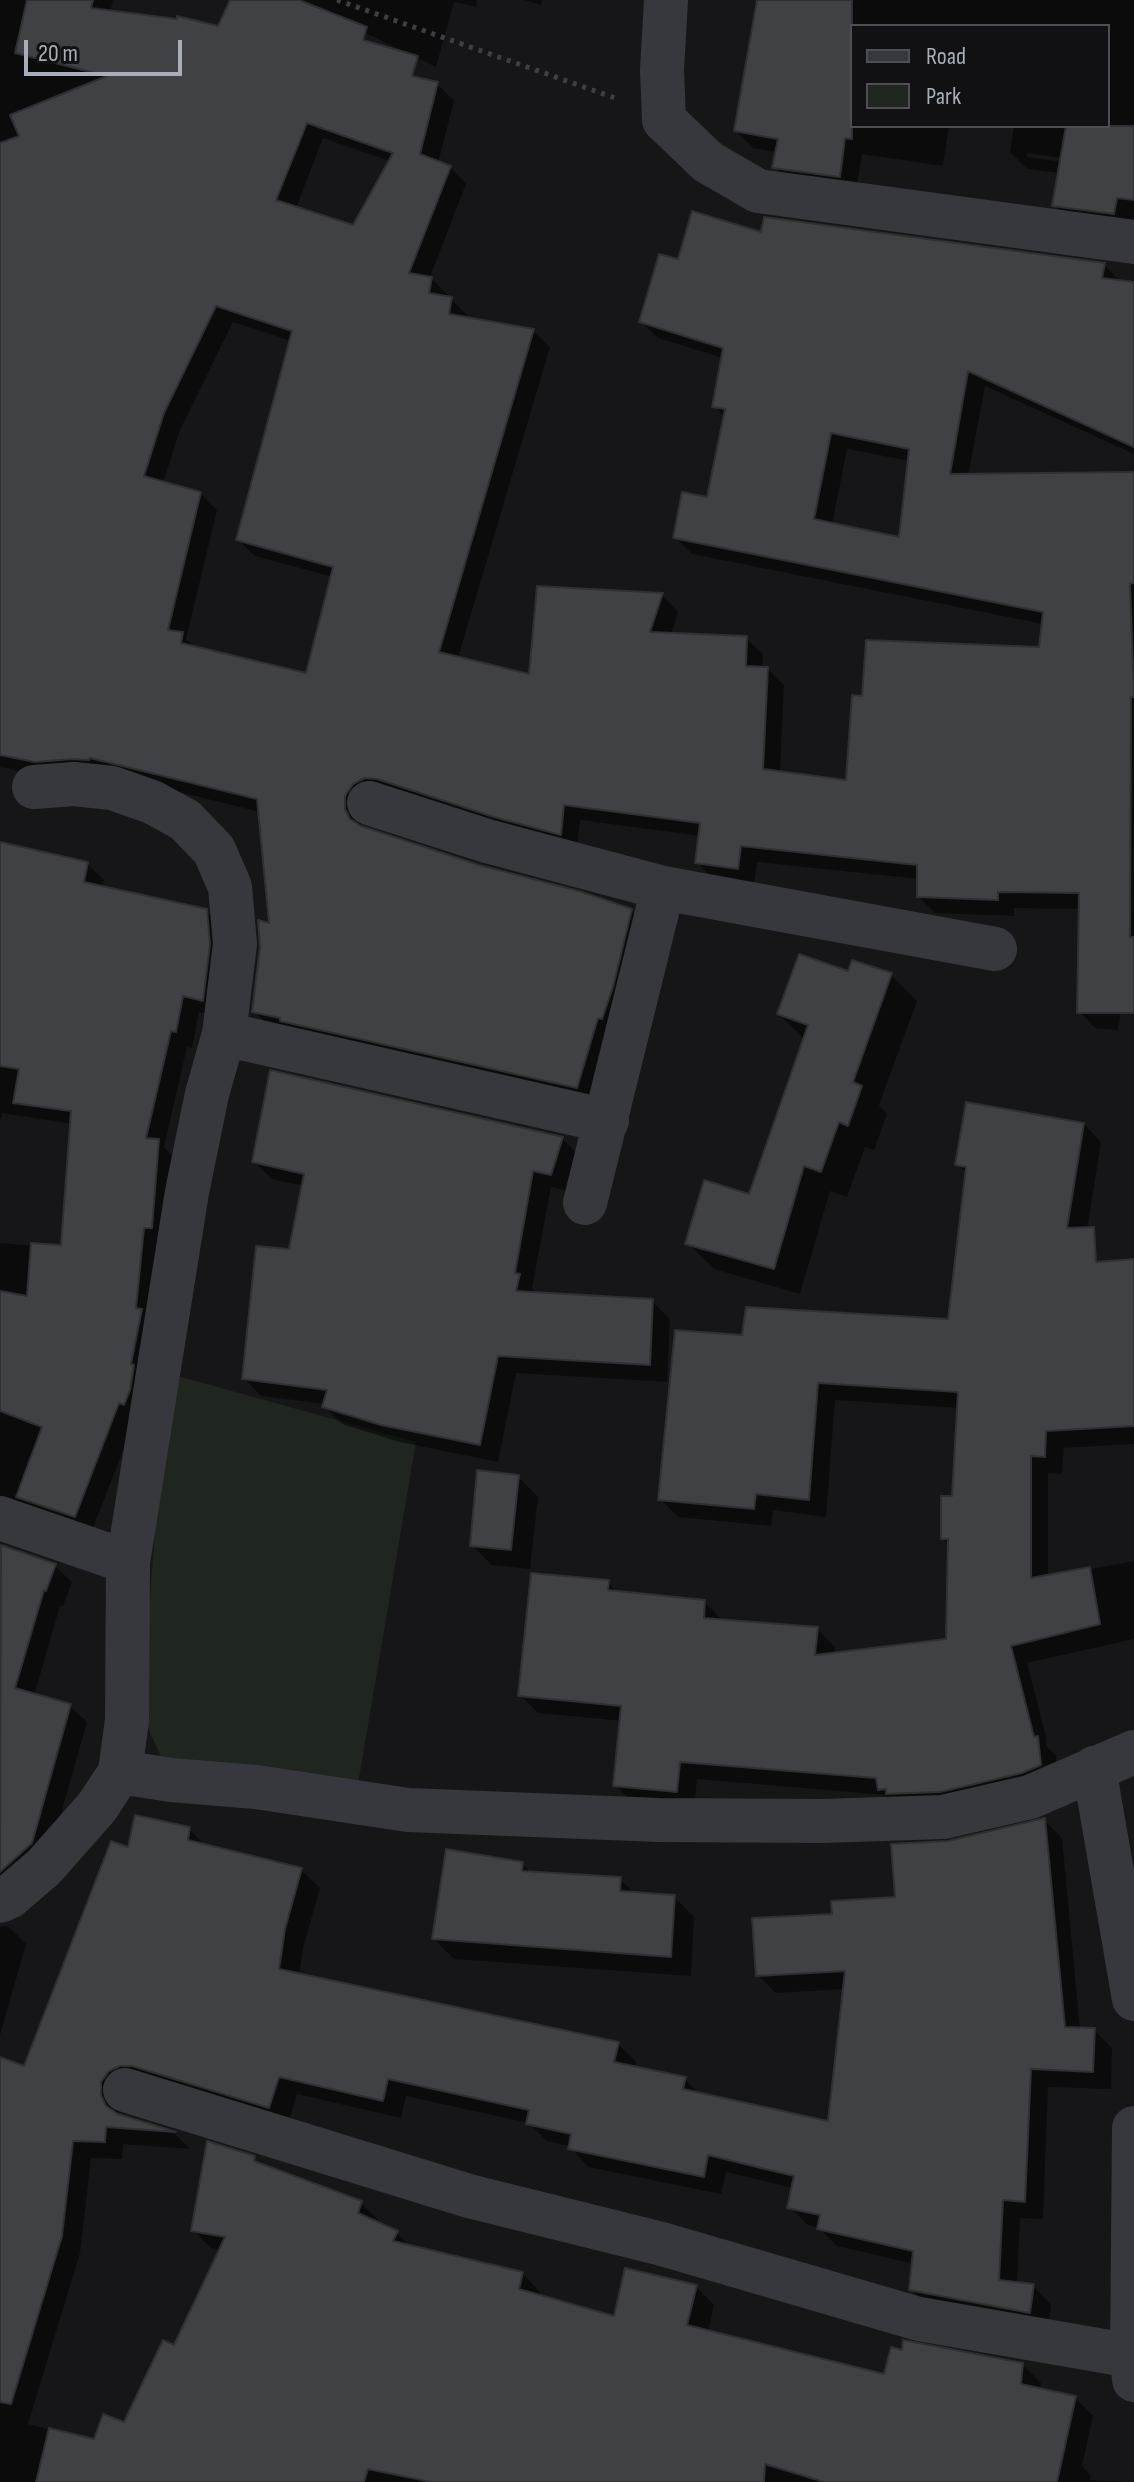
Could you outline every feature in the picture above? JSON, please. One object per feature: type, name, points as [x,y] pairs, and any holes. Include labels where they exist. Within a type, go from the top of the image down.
[{"type":"street","points":[[666,0],[662,70],[664,120],[708,162],[758,191],[1134,242]]},
{"type":"street","points":[[0,1901],[44,1867],[97,1807],[120,1772],[127,1720],[128,1562],[187,1192],[207,1094],[224,1034],[235,944],[230,887],[214,850],[185,820],[152,802],[112,788],[74,784],[34,787]]},
{"type":"street","points":[[369,803],[487,841],[663,888],[995,949]]},
{"type":"street","points":[[585,1203],[663,888]]},
{"type":"street","points":[[224,1034],[607,1121]]},
{"type":"street","points":[[0,1518],[128,1562]]},
{"type":"street","points":[[120,1772],[256,1787],[408,1810],[659,1820],[823,1821],[943,1817],[1030,1797],[1134,1752]]},
{"type":"street","points":[[1094,1768],[1134,1999]]},
{"type":"street","points":[[125,2090],[469,2196],[662,2244],[919,2319],[1133,2368],[1134,2128]]},
{"type":"path","points":[[337,0],[598,90],[664,120]]},
{"type":"green space","points":[[167,1373],[416,1442],[357,1790],[168,1772],[141,1713]]},
{"type":"building","points":[[27,0],[93,0],[91,8],[177,19],[177,16],[218,26],[230,0],[299,0],[367,27],[363,40],[418,56],[412,76],[438,82],[420,154],[451,166],[409,273],[432,277],[429,293],[452,297],[449,314],[534,329],[439,652],[529,674],[537,586],[663,593],[650,632],[747,636],[746,666],[768,667],[763,769],[846,780],[852,695],[862,696],[866,640],[1039,647],[1043,612],[673,538],[682,492],[707,497],[725,409],[712,407],[723,348],[639,322],[659,254],[678,259],[692,211],[761,232],[764,217],[1105,263],[1102,278],[1134,282],[1134,447],[968,371],[950,474],[1134,472],[1134,583],[1130,584],[1134,697],[1131,697],[1130,937],[1134,937],[1134,1013],[1077,1013],[1079,893],[998,892],[998,900],[917,897],[917,865],[741,846],[738,869],[695,863],[700,823],[564,805],[561,835],[365,778],[353,784],[345,796],[345,809],[350,819],[361,826],[479,865],[579,891],[632,909],[613,987],[602,1019],[598,1018],[577,1088],[252,1012],[260,947],[258,920],[269,923],[257,799],[90,758],[35,762],[0,755],[0,143],[19,136],[10,115],[107,76],[15,53]],"holes":[[[307,123],[393,153],[353,225],[276,200]],[[216,306],[292,331],[236,540],[333,567],[306,673],[181,643],[183,632],[168,630],[201,492],[144,476],[164,413]],[[831,433],[909,449],[899,537],[814,519]]]},
{"type":"building","points":[[757,0],[852,0],[852,139],[845,138],[840,177],[772,168],[778,139],[734,131]]},
{"type":"building","points":[[1134,126],[1134,200],[1117,198],[1114,214],[1052,206],[1066,128]]},
{"type":"building","points":[[0,842],[88,862],[84,882],[207,909],[210,944],[203,1001],[183,996],[176,1032],[171,1031],[146,1138],[159,1139],[152,1228],[144,1228],[136,1308],[142,1309],[131,1364],[134,1365],[130,1390],[124,1405],[119,1403],[75,1517],[16,1497],[42,1427],[0,1411],[0,1291],[27,1296],[31,1243],[61,1245],[71,1111],[13,1103],[19,1069],[0,1066]]},
{"type":"building","points":[[799,954],[848,971],[852,960],[892,973],[853,1082],[862,1086],[848,1126],[839,1122],[821,1172],[804,1166],[774,1269],[685,1244],[704,1180],[749,1194],[808,1025],[777,1014]]},
{"type":"building","points":[[270,1070],[563,1137],[551,1175],[533,1171],[515,1273],[520,1274],[516,1291],[653,1299],[650,1365],[498,1356],[480,1445],[381,1425],[322,1407],[327,1390],[242,1379],[256,1246],[289,1249],[304,1174],[252,1162]]},
{"type":"building","points":[[966,1102],[1084,1123],[1067,1228],[1094,1227],[1096,1262],[1134,1259],[1134,1426],[1046,1431],[1045,1457],[1031,1456],[1031,1578],[1090,1567],[1100,1624],[1011,1646],[1034,1737],[1038,1736],[1041,1765],[1022,1773],[940,1792],[886,1794],[886,1789],[878,1790],[876,1778],[680,1762],[677,1792],[613,1786],[621,1706],[518,1696],[531,1573],[609,1580],[608,1590],[705,1600],[704,1618],[818,1627],[815,1655],[946,1639],[948,1539],[941,1539],[941,1496],[952,1496],[958,1392],[818,1383],[809,1500],[756,1494],[754,1509],[658,1500],[675,1330],[742,1335],[746,1307],[948,1319],[966,1167],[955,1165]]},
{"type":"building","points":[[477,1470],[519,1475],[511,1550],[470,1546]]},
{"type":"building","points":[[1,1545],[56,1564],[44,1590],[15,1688],[71,1704],[32,1843],[0,1872]]},
{"type":"building","points":[[135,1815],[190,1827],[188,1840],[302,1868],[285,1929],[279,1969],[619,2042],[614,2062],[686,2077],[683,2089],[828,2121],[845,1971],[756,1976],[752,1918],[832,1914],[831,1901],[895,1897],[891,1844],[948,1841],[1045,1818],[1065,2027],[1095,2028],[1093,2072],[1031,2069],[1025,2202],[1003,2200],[999,2280],[1034,2284],[1030,2313],[909,2290],[913,2251],[817,2229],[820,2215],[787,2208],[794,2176],[708,2155],[704,2177],[568,2149],[571,2134],[526,2124],[529,2110],[388,2079],[383,2101],[279,2077],[269,2108],[132,2066],[120,2066],[109,2071],[101,2082],[101,2095],[106,2106],[118,2114],[176,2132],[106,2127],[105,2142],[73,2141],[62,2236],[11,2404],[0,2402],[0,2057],[24,2066],[111,1841],[128,1847]]},
{"type":"building","points":[[446,1849],[523,1862],[522,1871],[621,1877],[620,1891],[675,1895],[671,1957],[432,1939]]},
{"type":"building","points":[[207,2141],[255,2156],[254,2161],[362,2201],[358,2213],[398,2231],[393,2241],[523,2272],[519,2289],[614,2316],[625,2268],[697,2285],[687,2325],[884,2374],[891,2347],[902,2350],[903,2340],[1023,2363],[1021,2384],[1076,2396],[1057,2482],[824,2482],[765,2464],[764,2482],[431,2482],[368,2469],[364,2482],[36,2482],[49,2428],[94,2439],[103,2414],[124,2422],[163,2340],[174,2345],[225,2237],[191,2231]]}]
